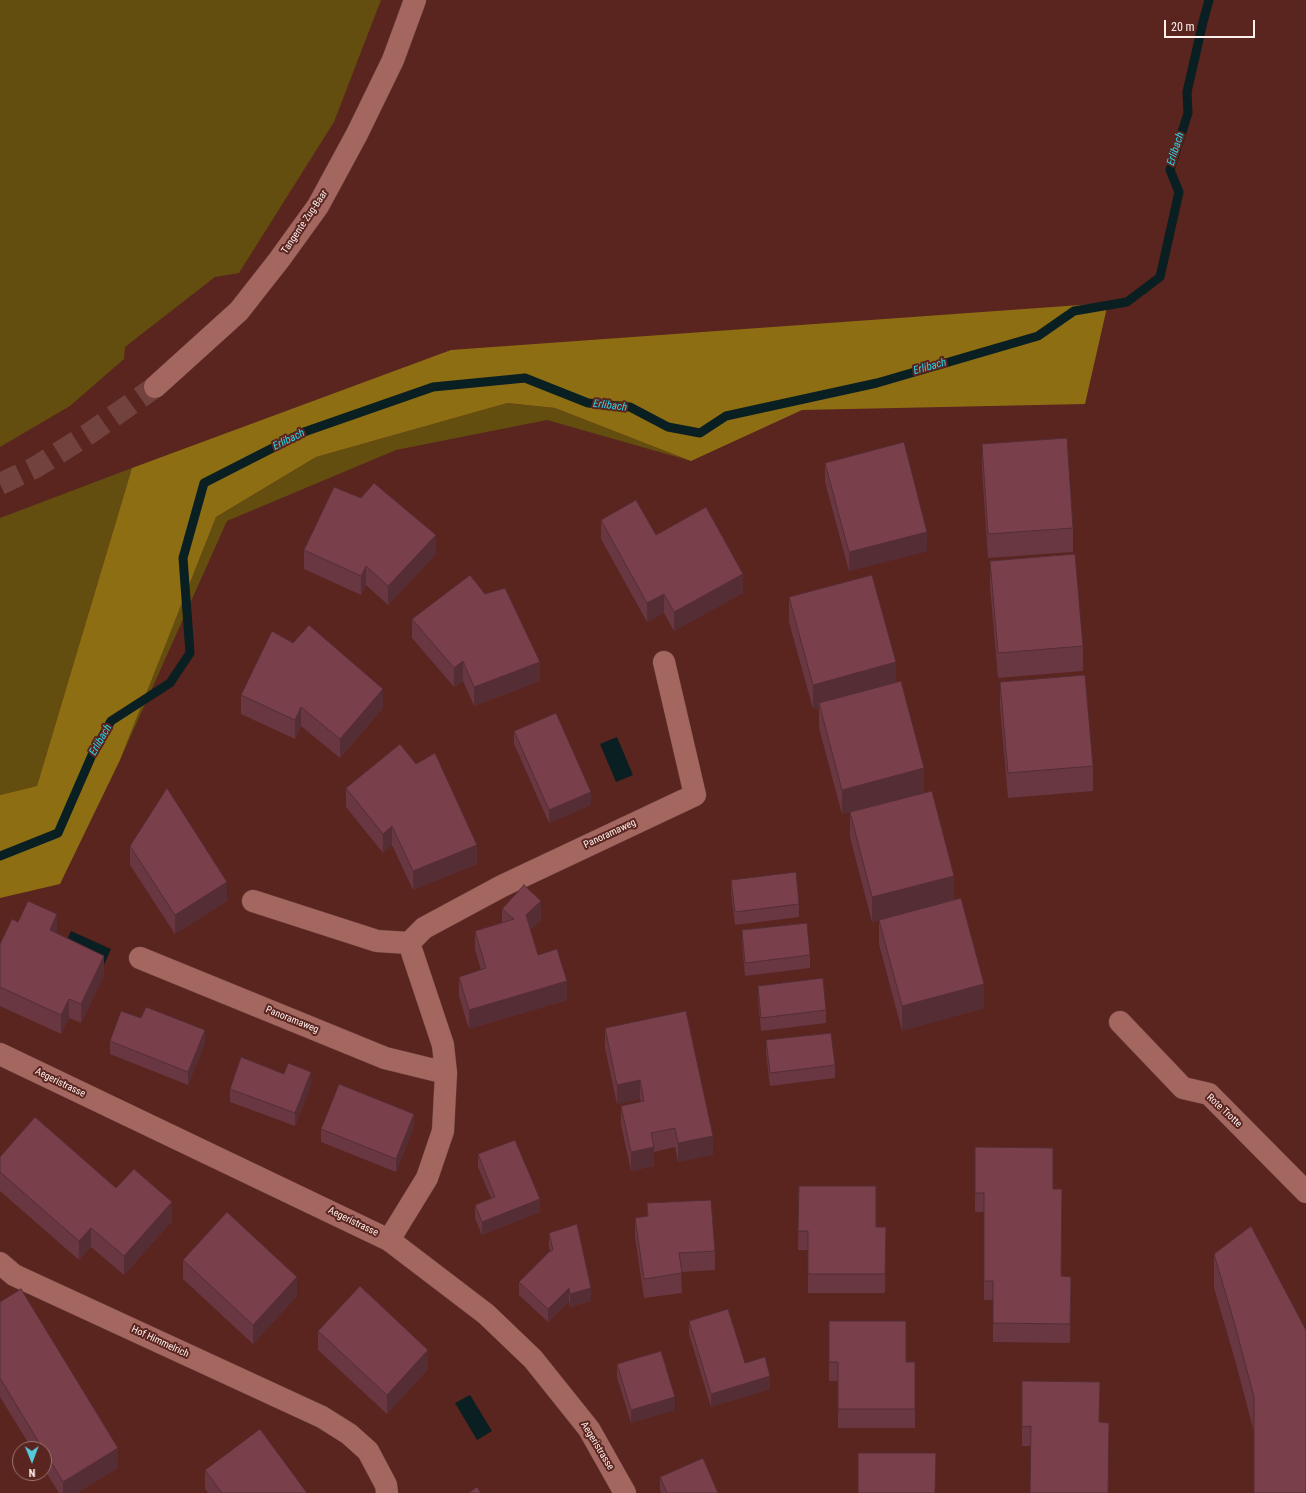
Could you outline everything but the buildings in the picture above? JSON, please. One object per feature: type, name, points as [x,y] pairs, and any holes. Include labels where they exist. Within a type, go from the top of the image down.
[{"type":"street","name":"Tangente Zug-Baar","points":[[154,387],[238,312],[279,260],[318,206],[357,134],[393,60],[415,0]]},
{"type":"street","name":"Panoramaweg","points":[[409,942],[424,928],[502,886],[695,795],[664,662]]},
{"type":"street","points":[[253,901],[377,941],[409,942],[443,1045],[446,1073],[443,1132],[427,1178],[389,1240]]},
{"type":"street","name":"Panoramaweg","points":[[140,958],[385,1058],[446,1073]]},
{"type":"street","name":"Rote Trotte","points":[[1120,1022],[1183,1088],[1208,1094],[1306,1192]]},
{"type":"street","name":"Aegeristrasse","points":[[0,1054],[389,1240],[486,1314],[533,1359],[589,1429],[625,1493]]},
{"type":"street","name":"Hof Himmelrich","points":[[0,1263],[14,1275],[322,1417],[349,1434],[368,1451],[386,1485],[387,1493]]},
{"type":"shaded area","points":[[0,0],[381,0],[334,122],[239,273],[215,277],[125,347],[124,359],[70,406],[0,447]]},
{"type":"shaded area","points":[[1108,303],[1085,404],[802,410],[691,461],[555,408],[507,403],[316,457],[216,517],[120,760],[60,884],[0,898],[0,795],[37,786],[132,468],[451,350]]},
{"type":"shaded area","points":[[506,403],[555,408],[691,461],[547,420],[396,450],[227,521],[120,760],[216,517],[316,457]]},
{"type":"shaded area","points":[[132,468],[37,786],[0,795],[0,518]]},
{"type":"water","points":[[617,737],[633,775],[616,782],[600,744]]},
{"type":"water","points":[[71,931],[111,949],[102,969],[62,951]]},
{"type":"water","points":[[470,1395],[492,1431],[477,1440],[455,1403]]},
{"type":"waterway","name":"Erlibach","points":[[0,856],[58,833],[92,755],[111,721],[170,683],[190,653],[183,558],[204,483],[304,432],[433,387],[525,378],[588,403],[630,407],[668,427],[700,433],[726,416],[877,383],[1038,336],[1074,311],[1127,302],[1160,277],[1179,192],[1170,170],[1188,113],[1187,92],[1209,0]]},
{"type":"tunnel","points":[[0,484],[36,467],[87,435],[155,387]]}]
